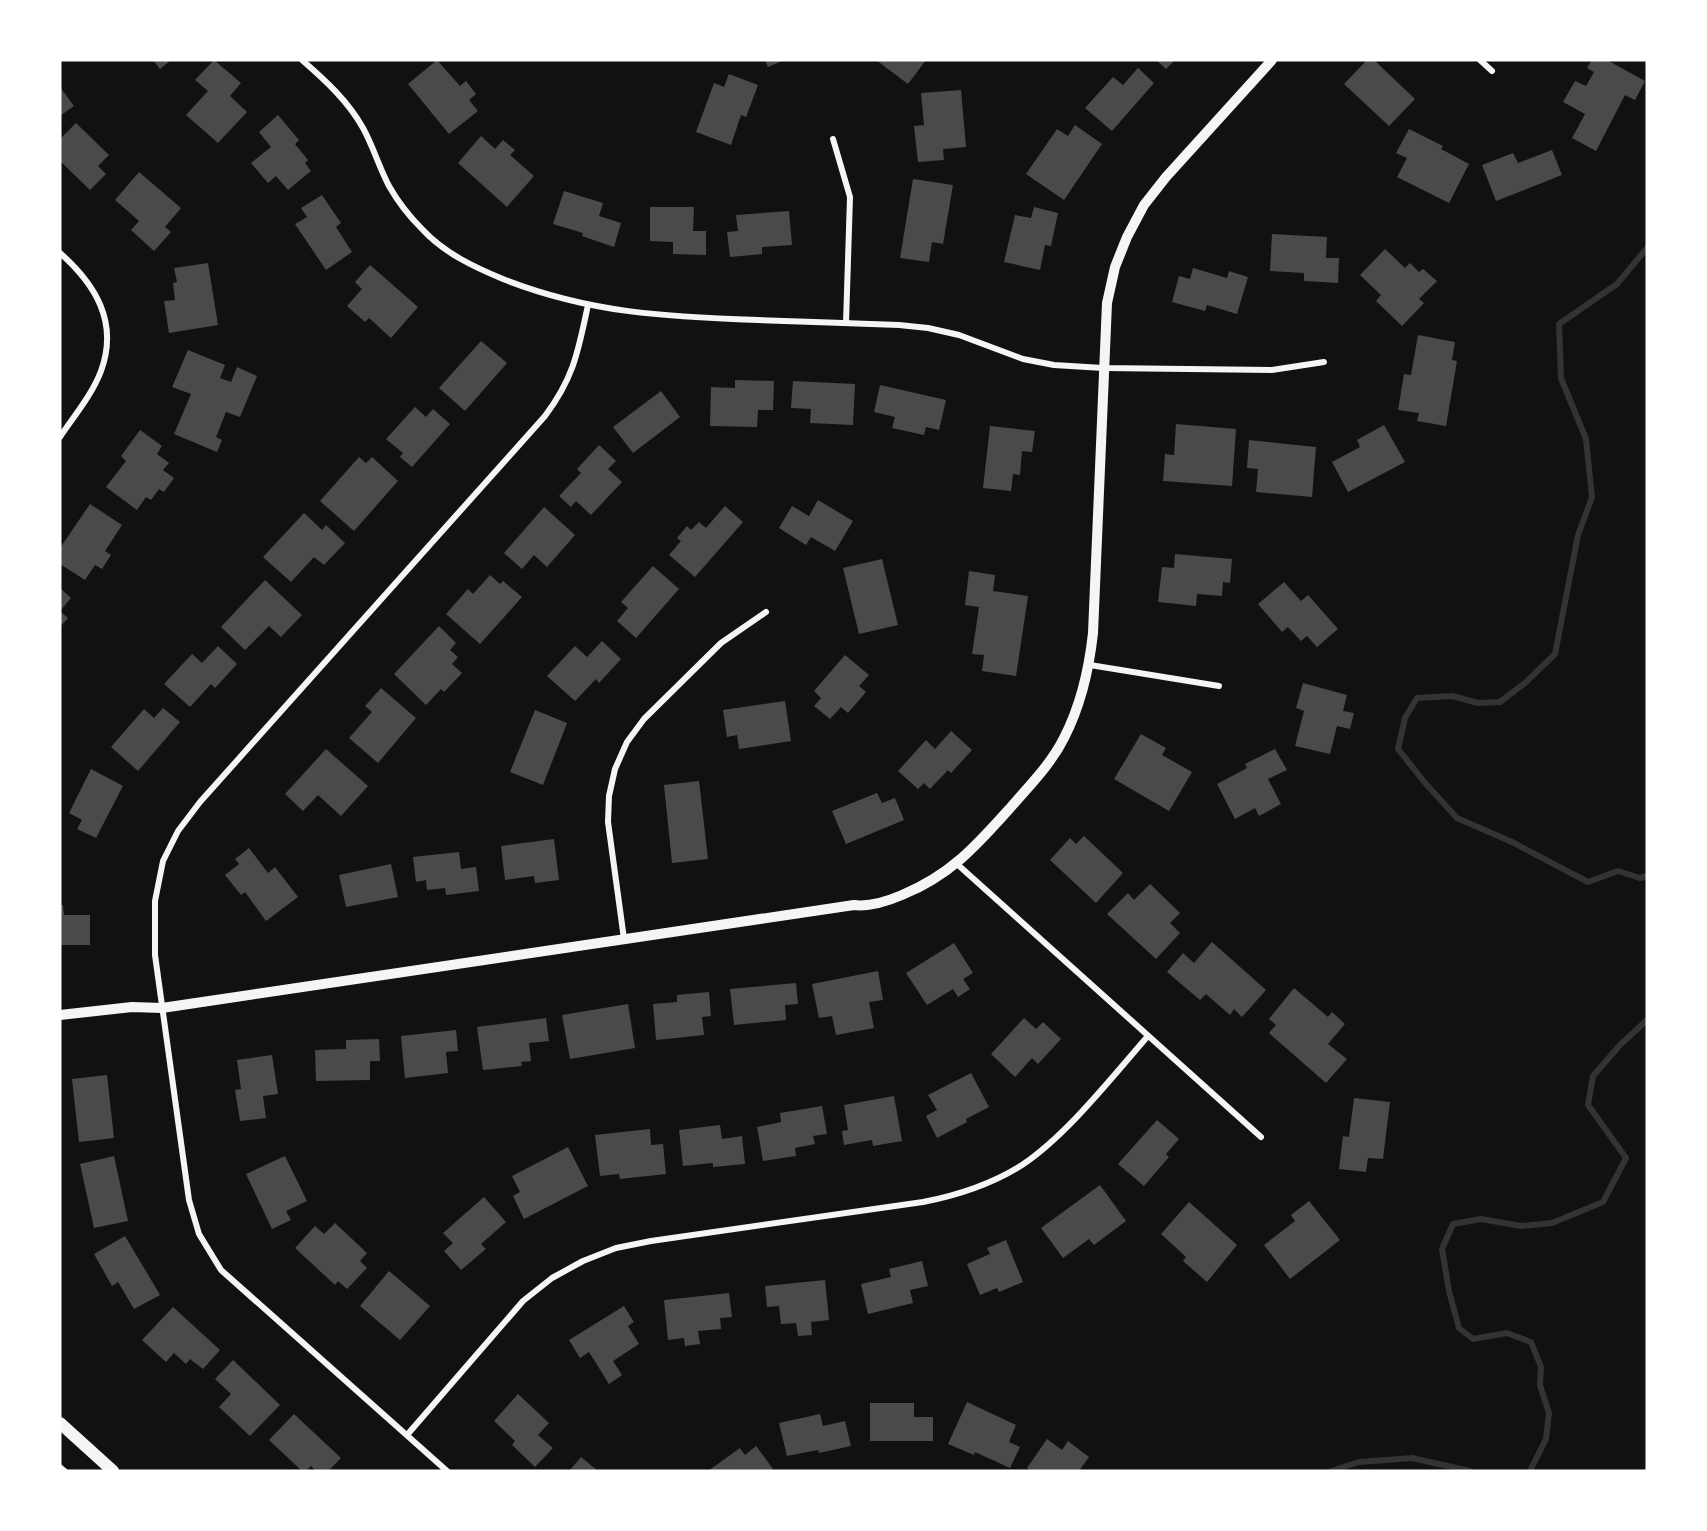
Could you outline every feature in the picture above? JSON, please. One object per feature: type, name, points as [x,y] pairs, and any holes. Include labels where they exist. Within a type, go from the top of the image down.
[{"type":"main road","points":[[60,1423],[113,1471]]},
{"type":"street","points":[[302,60],[344,100],[362,127],[389,186],[404,210],[423,231],[446,250],[478,269],[525,287],[588,305],[626,312],[692,318],[928,328],[959,335],[1023,359],[1054,365],[1103,368],[1272,370],[1324,362]]},
{"type":"street","points":[[60,1015],[132,1007],[162,1008],[854,905],[862,906],[891,900],[922,887],[957,864],[1044,770],[1064,740],[1079,706],[1090,665],[1107,303],[1115,267],[1144,205],[1166,177],[1272,60]]},
{"type":"street","points":[[1480,60],[1492,71]]},
{"type":"street","points":[[833,139],[850,197],[846,323]]},
{"type":"street","points":[[60,253],[91,285],[102,306],[106,327],[106,350],[101,370],[91,391],[60,437]]},
{"type":"street","points":[[447,1471],[221,1270],[199,1234],[189,1200],[155,955],[156,901],[163,861],[178,831],[200,802],[545,416],[562,393],[573,368],[588,305]]},
{"type":"street","points":[[624,939],[608,822],[609,796],[615,769],[627,742],[644,719],[721,643],[766,612]]},
{"type":"street","points":[[1090,665],[1219,686]]},
{"type":"street","points":[[957,864],[1261,1137]]},
{"type":"street","points":[[407,1435],[523,1301],[552,1278],[583,1261],[616,1248],[651,1240],[923,1202],[958,1195],[992,1182],[1023,1164],[1050,1143],[1148,1036]]},
{"type":"path","points":[[60,1466],[66,1471]]},
{"type":"building","points":[[153,60],[171,60],[160,69]]},
{"type":"building","points":[[214,60],[241,83],[230,96],[247,112],[218,143],[186,115],[208,91],[195,80]]},
{"type":"building","points":[[437,60],[460,86],[466,81],[476,94],[469,100],[478,111],[449,134],[408,84]]},
{"type":"building","points":[[765,60],[784,60],[768,67]]},
{"type":"building","points":[[876,60],[926,60],[908,84]]},
{"type":"building","points":[[1156,60],[1175,60],[1166,69]]},
{"type":"building","points":[[1367,60],[1374,60],[1415,99],[1389,126],[1344,84]]},
{"type":"building","points":[[1592,60],[1607,60],[1645,81],[1635,100],[1625,95],[1596,151],[1572,138],[1585,114],[1563,102],[1575,81],[1586,86],[1594,72],[1587,68]]},
{"type":"building","points":[[1138,68],[1154,83],[1112,131],[1085,108],[1113,77],[1123,85]]},
{"type":"building","points":[[729,74],[758,85],[746,117],[741,115],[731,145],[696,132],[714,83],[724,87]]},
{"type":"building","points":[[60,87],[74,106],[60,116]]},
{"type":"building","points":[[961,90],[966,147],[943,149],[944,160],[918,162],[914,126],[924,125],[921,93]]},
{"type":"building","points":[[278,115],[299,140],[295,144],[308,160],[305,163],[311,171],[288,190],[276,176],[268,183],[251,163],[271,147],[259,132]]},
{"type":"building","points":[[76,123],[109,155],[98,166],[106,174],[90,190],[60,161],[60,139]]},
{"type":"building","points":[[1075,125],[1102,144],[1064,200],[1026,174],[1057,129],[1068,136]]},
{"type":"building","points":[[1409,129],[1443,146],[1441,149],[1469,164],[1449,203],[1397,177],[1407,158],[1396,153]]},
{"type":"building","points":[[481,136],[495,149],[503,140],[515,150],[510,155],[534,176],[507,207],[458,163]]},
{"type":"building","points":[[1552,150],[1562,175],[1496,201],[1482,165],[1513,153],[1518,163]]},
{"type":"building","points":[[139,172],[181,208],[165,227],[171,232],[154,251],[131,230],[139,221],[115,200]]},
{"type":"building","points":[[913,179],[953,185],[943,244],[932,242],[929,262],[900,258]]},
{"type":"building","points":[[564,191],[603,203],[599,216],[621,223],[614,247],[582,236],[583,233],[553,224]]},
{"type":"building","points":[[322,195],[341,223],[336,227],[352,252],[326,270],[295,224],[307,217],[301,208]]},
{"type":"building","points":[[650,207],[694,207],[693,231],[706,231],[706,255],[673,254],[673,242],[650,241]]},
{"type":"building","points":[[1034,207],[1058,213],[1051,246],[1045,245],[1040,270],[1004,262],[1015,215],[1031,218]]},
{"type":"building","points":[[789,211],[792,245],[762,247],[762,254],[730,257],[727,232],[738,231],[736,215]]},
{"type":"building","points":[[1272,234],[1327,237],[1326,258],[1339,258],[1338,283],[1304,281],[1304,273],[1270,271]]},
{"type":"building","points":[[1385,249],[1405,268],[1410,263],[1419,272],[1423,269],[1437,281],[1419,299],[1424,303],[1402,326],[1376,301],[1381,295],[1360,275]]},
{"type":"building","points":[[208,263],[218,325],[169,333],[164,301],[175,300],[173,283],[177,282],[174,268]]},
{"type":"building","points":[[370,265],[418,307],[391,338],[369,318],[365,322],[347,306],[362,289],[355,282]]},
{"type":"building","points":[[1193,268],[1227,278],[1229,271],[1248,277],[1237,314],[1207,305],[1205,311],[1172,302],[1179,276],[1190,279]]},
{"type":"building","points":[[1418,335],[1455,342],[1452,360],[1457,361],[1446,426],[1417,421],[1419,413],[1398,410],[1404,374],[1411,375]]},
{"type":"building","points":[[481,341],[507,363],[465,411],[439,388]]},
{"type":"building","points":[[188,350],[225,365],[220,378],[231,382],[237,367],[257,376],[240,417],[226,412],[216,437],[222,440],[217,452],[174,434],[191,394],[172,387]]},
{"type":"building","points":[[735,380],[774,381],[773,410],[758,410],[757,427],[710,426],[711,387],[735,388]]},
{"type":"building","points":[[793,381],[855,384],[853,425],[810,423],[811,409],[791,408]]},
{"type":"building","points":[[880,385],[946,400],[939,430],[926,427],[924,435],[892,428],[895,417],[874,412]]},
{"type":"building","points":[[661,391],[680,417],[633,453],[613,427]]},
{"type":"building","points":[[415,407],[426,417],[433,409],[450,424],[412,467],[400,457],[403,453],[386,439]]},
{"type":"building","points":[[1176,424],[1236,429],[1232,486],[1163,481],[1165,454],[1174,455]]},
{"type":"building","points":[[1384,425],[1405,462],[1348,492],[1332,462],[1360,447],[1357,440]]},
{"type":"building","points":[[990,426],[1035,431],[1032,452],[1022,451],[1020,475],[1013,474],[1011,491],[983,488]]},
{"type":"building","points":[[140,430],[162,446],[157,454],[169,463],[163,470],[174,478],[164,492],[159,489],[151,500],[146,497],[137,510],[106,487],[126,461],[121,456]]},
{"type":"building","points":[[1249,440],[1316,447],[1312,497],[1256,492],[1258,469],[1247,468]]},
{"type":"building","points":[[599,445],[616,461],[608,469],[622,482],[591,515],[576,501],[571,507],[559,496],[581,473],[577,469]]},
{"type":"building","points":[[359,457],[366,463],[372,457],[398,481],[354,531],[320,501]]},
{"type":"building","points":[[818,500],[853,521],[835,551],[811,537],[806,545],[779,528],[792,506],[809,516]]},
{"type":"building","points":[[90,504],[122,525],[105,551],[111,555],[102,569],[95,565],[85,580],[60,564],[60,548]]},
{"type":"building","points":[[725,506],[743,522],[695,577],[669,555],[681,541],[677,538],[687,526],[691,530],[699,522],[706,528]]},
{"type":"building","points":[[544,507],[575,535],[547,567],[534,555],[522,569],[504,553]]},
{"type":"building","points":[[304,513],[322,530],[326,525],[345,543],[324,565],[314,557],[291,582],[263,557]]},
{"type":"building","points":[[1175,554],[1232,559],[1230,583],[1223,582],[1222,596],[1197,594],[1196,606],[1158,602],[1162,567],[1174,568]]},
{"type":"building","points":[[882,559],[898,625],[859,634],[843,568]]},
{"type":"building","points":[[653,566],[679,589],[636,638],[617,621],[628,608],[621,602]]},
{"type":"building","points":[[969,571],[995,575],[993,591],[1028,596],[1016,676],[982,671],[984,655],[972,654],[979,607],[965,605]]},
{"type":"building","points":[[490,575],[500,584],[503,581],[522,597],[480,644],[446,614],[468,589],[473,594]]},
{"type":"building","points":[[265,580],[302,615],[281,637],[269,626],[245,650],[221,627]]},
{"type":"building","points":[[1284,582],[1301,601],[1308,595],[1338,629],[1317,647],[1307,636],[1301,641],[1288,627],[1282,632],[1258,604]]},
{"type":"building","points":[[60,588],[71,598],[60,611]]},
{"type":"building","points":[[60,611],[68,618],[60,627]]},
{"type":"building","points":[[439,626],[456,643],[450,650],[458,657],[452,664],[462,673],[444,692],[441,689],[426,705],[394,674]]},
{"type":"building","points":[[602,641],[621,659],[599,683],[596,679],[575,701],[547,676],[575,646],[587,657]]},
{"type":"building","points":[[218,646],[237,664],[215,688],[211,684],[190,707],[164,684],[192,654],[202,663]]},
{"type":"building","points":[[845,655],[869,675],[859,686],[866,692],[848,713],[841,707],[830,719],[814,706],[821,698],[814,691]]},
{"type":"building","points":[[1303,683],[1347,695],[1343,711],[1354,713],[1350,729],[1337,726],[1330,754],[1295,746],[1304,711],[1296,708]]},
{"type":"building","points":[[381,688],[416,718],[378,763],[349,738],[372,712],[365,706]]},
{"type":"building","points":[[785,701],[791,741],[739,749],[737,735],[727,737],[723,710]]},
{"type":"building","points":[[163,708],[180,722],[138,771],[111,747],[144,709],[154,718]]},
{"type":"building","points":[[535,710],[567,723],[543,785],[510,772]]},
{"type":"building","points":[[951,731],[972,750],[951,773],[948,770],[930,789],[924,783],[918,789],[898,771],[926,740],[935,749]]},
{"type":"building","points":[[1141,734],[1166,748],[1162,755],[1192,772],[1169,811],[1114,779]]},
{"type":"building","points":[[326,749],[368,786],[341,816],[318,795],[303,811],[285,794]]},
{"type":"building","points":[[1275,749],[1287,770],[1268,779],[1281,804],[1259,816],[1255,808],[1235,819],[1217,784],[1247,768],[1245,764]]},
{"type":"building","points":[[91,769],[123,786],[96,838],[77,829],[82,820],[69,813]]},
{"type":"building","points":[[699,781],[708,859],[672,863],[664,785]]},
{"type":"building","points":[[877,793],[882,803],[895,798],[904,820],[846,844],[832,811]]},
{"type":"building","points":[[1084,836],[1123,873],[1096,903],[1050,860],[1070,838],[1076,844]]},
{"type":"building","points":[[554,839],[559,880],[535,883],[534,876],[505,880],[501,846]]},
{"type":"building","points":[[249,848],[268,873],[275,867],[298,897],[266,921],[245,892],[241,895],[225,875],[239,864],[235,859]]},
{"type":"building","points":[[459,852],[461,869],[476,867],[479,891],[446,895],[445,888],[427,890],[426,880],[416,882],[413,857]]},
{"type":"building","points":[[391,864],[398,897],[346,907],[339,875]]},
{"type":"building","points":[[1150,884],[1180,913],[1170,923],[1180,933],[1156,959],[1107,914],[1128,893],[1134,900]]},
{"type":"building","points":[[60,905],[63,905],[64,915],[90,915],[90,945],[60,945]]},
{"type":"building","points":[[1212,942],[1266,990],[1242,1017],[1234,1009],[1230,1015],[1206,994],[1200,1000],[1167,972],[1183,953],[1194,963]]},
{"type":"building","points":[[954,943],[973,973],[963,979],[970,989],[958,997],[953,989],[927,1005],[906,973]]},
{"type":"building","points":[[878,971],[883,1000],[869,1002],[874,1028],[836,1035],[832,1016],[819,1018],[812,984]]},
{"type":"building","points":[[796,983],[798,1004],[785,1005],[786,1020],[734,1025],[730,989]]},
{"type":"building","points":[[1294,988],[1328,1017],[1332,1012],[1345,1024],[1328,1044],[1347,1059],[1326,1083],[1269,1033],[1276,1025],[1269,1019]]},
{"type":"building","points":[[709,992],[711,1016],[702,1017],[704,1035],[656,1040],[653,1004],[677,1002],[677,995]]},
{"type":"building","points":[[628,1004],[635,1048],[570,1059],[562,1015]]},
{"type":"building","points":[[546,1018],[549,1041],[529,1043],[531,1061],[521,1062],[522,1066],[483,1070],[477,1027]]},
{"type":"building","points":[[1024,1018],[1036,1029],[1043,1022],[1061,1039],[1038,1064],[1032,1058],[1015,1077],[991,1054]]},
{"type":"building","points":[[456,1030],[458,1051],[446,1052],[448,1073],[405,1078],[401,1036]]},
{"type":"building","points":[[379,1039],[380,1061],[370,1061],[370,1080],[316,1081],[315,1050],[346,1049],[346,1040]]},
{"type":"building","points":[[272,1055],[278,1094],[263,1096],[266,1118],[240,1121],[235,1090],[241,1089],[237,1060]]},
{"type":"building","points":[[971,1073],[989,1107],[937,1138],[926,1116],[937,1110],[928,1095]]},
{"type":"building","points":[[107,1075],[114,1138],[79,1142],[72,1079]]},
{"type":"building","points":[[894,1096],[902,1141],[873,1146],[872,1140],[844,1145],[842,1131],[848,1130],[844,1105]]},
{"type":"building","points":[[1354,1098],[1390,1102],[1383,1159],[1368,1158],[1366,1172],[1339,1169],[1343,1136],[1349,1137]]},
{"type":"building","points":[[822,1106],[827,1134],[813,1136],[815,1144],[795,1148],[796,1156],[763,1161],[757,1127],[781,1122],[780,1113]]},
{"type":"building","points":[[1157,1120],[1179,1139],[1166,1154],[1169,1157],[1144,1186],[1118,1164]]},
{"type":"building","points":[[720,1125],[722,1139],[742,1136],[745,1164],[713,1167],[713,1163],[683,1166],[679,1130]]},
{"type":"building","points":[[650,1129],[651,1145],[663,1144],[666,1174],[620,1179],[619,1174],[600,1176],[595,1135]]},
{"type":"building","points":[[568,1147],[588,1186],[524,1219],[513,1196],[520,1192],[512,1176]]},
{"type":"building","points":[[114,1156],[128,1221],[94,1228],[80,1164]]},
{"type":"building","points":[[285,1156],[307,1201],[286,1211],[291,1220],[272,1229],[246,1174]]},
{"type":"building","points":[[1100,1185],[1126,1221],[1094,1245],[1089,1239],[1063,1258],[1041,1228]]},
{"type":"building","points":[[484,1197],[506,1222],[481,1244],[486,1249],[461,1270],[444,1251],[453,1243],[443,1233]]},
{"type":"building","points":[[1309,1201],[1340,1240],[1290,1279],[1264,1245],[1295,1221],[1291,1215]]},
{"type":"building","points":[[1189,1202],[1237,1245],[1207,1282],[1183,1261],[1186,1257],[1161,1234]]},
{"type":"building","points":[[335,1223],[367,1253],[360,1261],[367,1268],[347,1289],[338,1281],[335,1285],[295,1248],[315,1226],[324,1234]]},
{"type":"building","points":[[125,1236],[160,1295],[134,1309],[118,1282],[112,1286],[94,1254]]},
{"type":"building","points":[[1006,1240],[1023,1282],[999,1292],[997,1288],[980,1295],[967,1264],[990,1254],[987,1248]]},
{"type":"building","points":[[922,1261],[928,1286],[910,1290],[913,1303],[868,1314],[861,1284],[891,1277],[889,1269]]},
{"type":"building","points":[[389,1271],[430,1306],[400,1340],[360,1306]]},
{"type":"building","points":[[825,1280],[829,1320],[811,1322],[812,1335],[798,1336],[796,1323],[781,1324],[779,1306],[767,1307],[765,1286]]},
{"type":"building","points":[[729,1293],[732,1317],[720,1318],[721,1329],[698,1331],[700,1344],[685,1346],[684,1338],[668,1340],[664,1300]]},
{"type":"building","points":[[624,1306],[634,1322],[628,1326],[639,1344],[613,1361],[622,1375],[609,1384],[589,1352],[580,1358],[569,1340]]},
{"type":"building","points":[[173,1307],[220,1350],[203,1369],[190,1359],[186,1364],[174,1353],[166,1362],[142,1340]]},
{"type":"building","points":[[233,1360],[280,1405],[250,1436],[219,1407],[231,1394],[215,1379]]},
{"type":"building","points":[[518,1394],[549,1423],[538,1435],[553,1448],[535,1467],[512,1445],[515,1441],[494,1421]]},
{"type":"building","points":[[967,1402],[1016,1425],[1009,1442],[1020,1447],[1010,1468],[975,1452],[974,1455],[948,1444]]},
{"type":"building","points":[[870,1403],[914,1403],[914,1417],[933,1417],[933,1441],[870,1441]]},
{"type":"building","points":[[294,1414],[341,1458],[328,1471],[316,1471],[311,1466],[306,1471],[302,1471],[269,1440]]},
{"type":"building","points":[[820,1414],[823,1426],[845,1421],[851,1446],[819,1453],[818,1450],[787,1456],[779,1423]]},
{"type":"building","points":[[1047,1439],[1062,1450],[1068,1441],[1089,1457],[1079,1471],[1031,1471],[1027,1468]]},
{"type":"building","points":[[756,1446],[773,1469],[771,1471],[708,1471],[740,1448],[745,1455]]},
{"type":"building","points":[[581,1457],[598,1471],[569,1471]]},
{"type":"waterway","points":[[1647,248],[1617,284],[1559,324],[1561,378],[1586,439],[1592,497],[1578,535],[1555,654],[1525,683],[1500,702],[1478,703],[1452,696],[1417,698],[1405,718],[1398,749],[1457,818],[1512,842],[1588,882],[1618,871],[1640,878],[1647,876]]},
{"type":"waterway","points":[[1530,1471],[1546,1439],[1549,1413],[1540,1385],[1541,1367],[1531,1342],[1507,1333],[1473,1339],[1459,1328],[1449,1291],[1442,1249],[1453,1224],[1481,1219],[1521,1226],[1552,1223],[1603,1202],[1626,1158],[1588,1105],[1593,1076],[1620,1045],[1647,1020]]},
{"type":"waterway","points":[[1331,1471],[1359,1462],[1412,1458],[1470,1471]]}]
